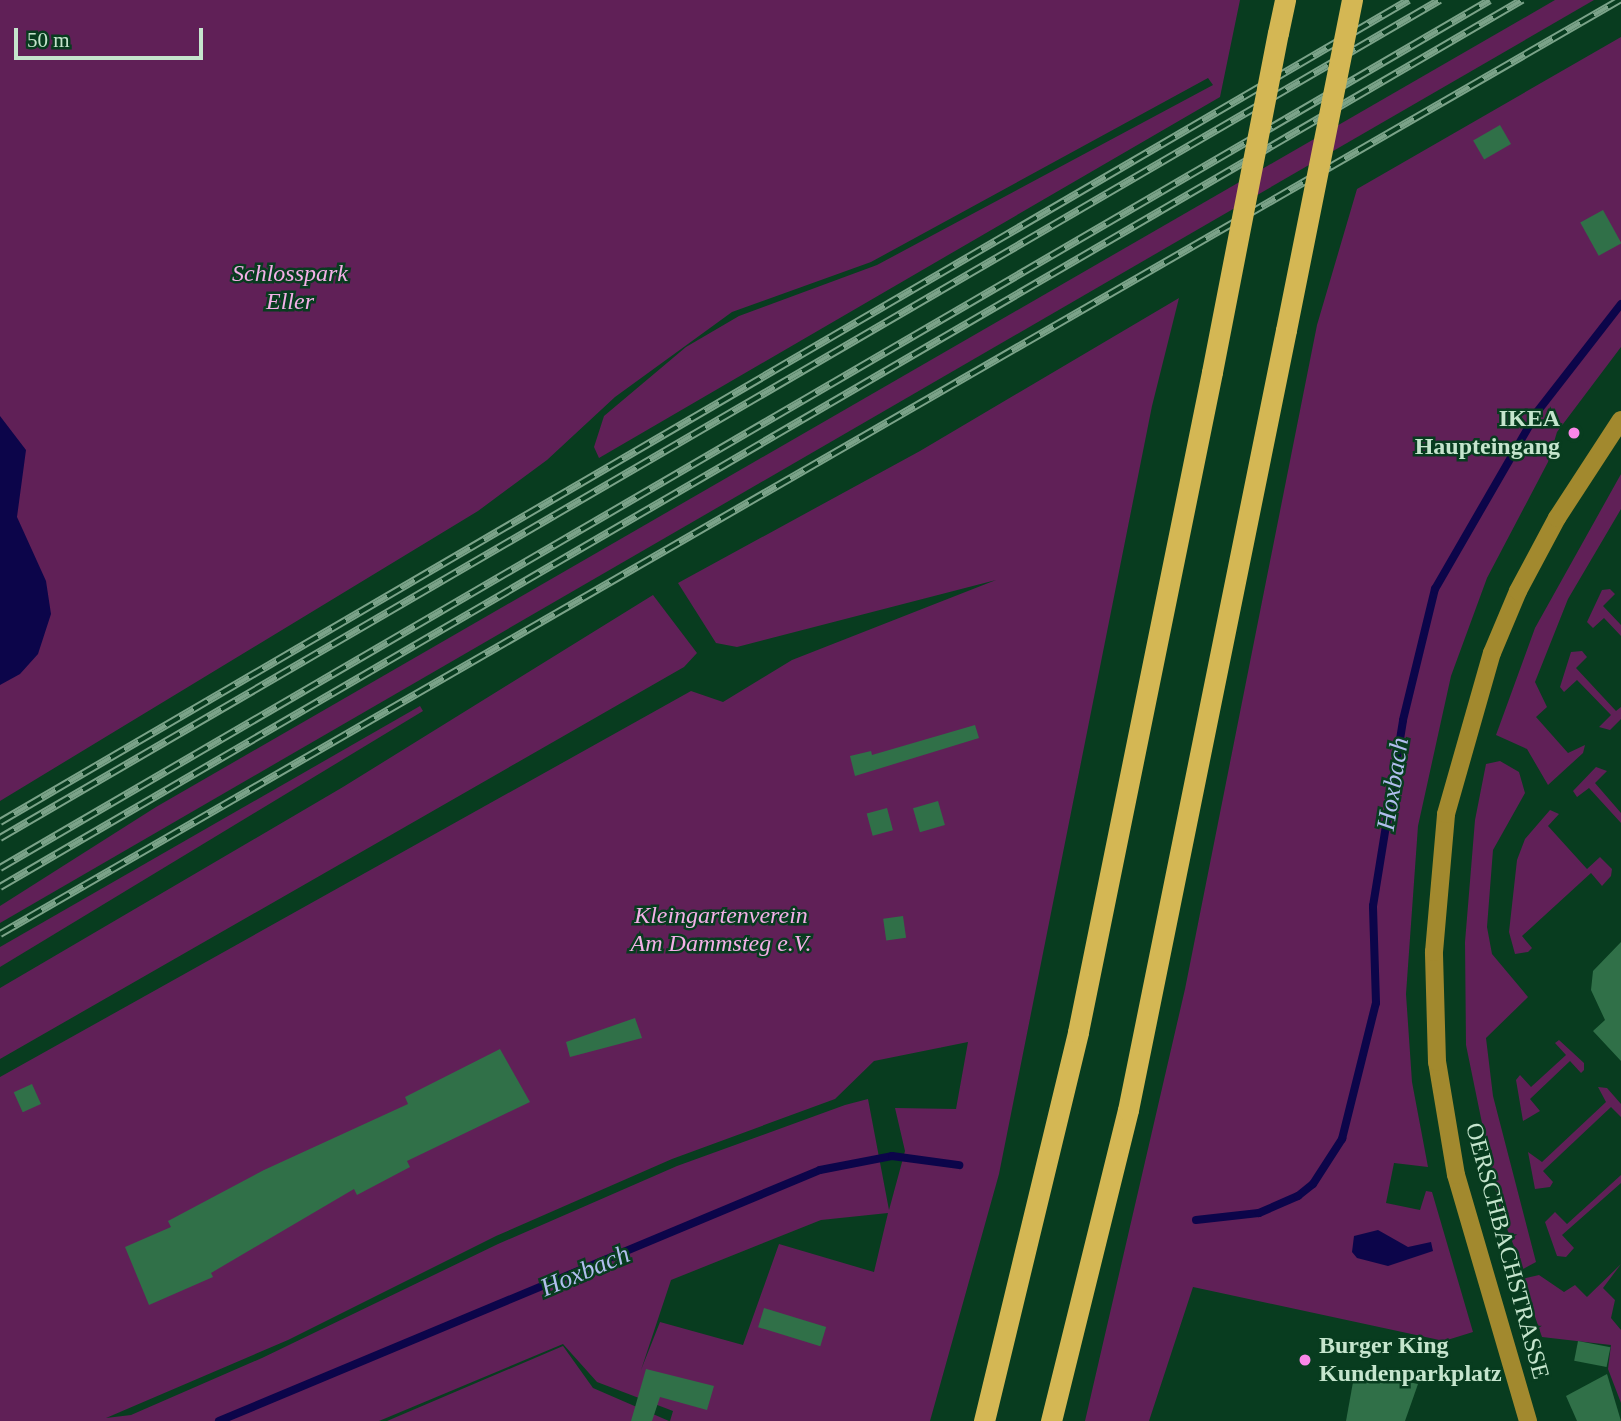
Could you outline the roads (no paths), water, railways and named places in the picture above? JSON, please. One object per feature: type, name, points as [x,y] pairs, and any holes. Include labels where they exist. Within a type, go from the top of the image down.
[{"type":"highway","points":[[984,1421],[1078,1032],[1285,0]]},
{"type":"highway","points":[[1051,1421],[1133,1083],[1352,0]]},
{"type":"main road","name":"OERSCHBACHSTRASSE","points":[[1528,1421],[1457,1175],[1437,1062],[1434,953],[1445,826],[1463,745],[1518,591],[1557,518],[1621,420]]},
{"type":"waterway","name":"Hoxbach","points":[[1196,1220],[1259,1213],[1298,1196],[1313,1184],[1342,1139],[1376,1003],[1373,906],[1403,720],[1435,589],[1537,412],[1621,304]]},
{"type":"waterway","name":"Hoxbach","points":[[219,1421],[820,1170],[892,1156],[959,1165]]},
{"type":"railway","points":[[0,822],[1409,0]]},
{"type":"railway","points":[[0,838],[1440,0]]},
{"type":"railway","points":[[0,868],[1490,0]]},
{"type":"railway","points":[[0,887],[1522,0]]},
{"type":"railway","points":[[0,934],[1620,0]]},
{"type":"place","name":"IKEA Haupteingang","points":[[1574,433]]},
{"type":"place","name":"Burger King Kundenparkplatz","points":[[1305,1360]]},
{"type":"park label","name":"Schlosspark Eller","points":[[290,288]]},
{"type":"park label","name":"Kleingartenverein Am Dammsteg e.V.","points":[[721,930]]}]
